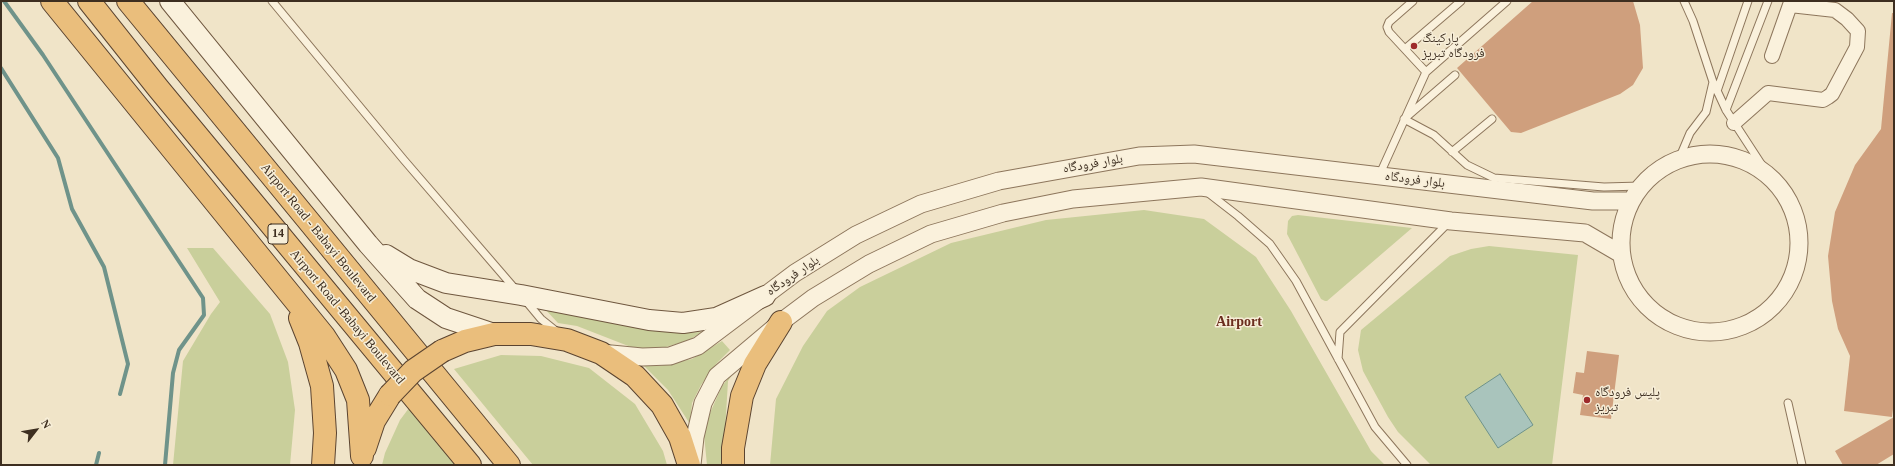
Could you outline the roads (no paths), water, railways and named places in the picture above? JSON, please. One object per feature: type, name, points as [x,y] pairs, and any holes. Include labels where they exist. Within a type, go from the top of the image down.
[{"type":"highway","points":[[52,1],[324,336],[346,370],[358,400],[361,460]]},
{"type":"highway","name":"Airport Road -Babayi Boulevard","points":[[88,1],[158,88],[470,465]]},
{"type":"highway","name":"Airport Road - Babayi Boulevard","points":[[128,1],[509,465]]},
{"type":"highway","points":[[291,296],[310,343],[322,386],[325,433],[323,465]]},
{"type":"highway","points":[[733,465],[733,448],[742,396],[756,364],[781,322]]},
{"type":"highway","points":[[361,460],[374,421],[390,396],[413,371],[442,351],[465,341],[494,334],[531,334],[567,340],[601,353],[635,376],[662,405],[680,437],[689,465]]},
{"type":"main road","points":[[170,1],[368,244],[417,299],[446,318],[494,334]]},
{"type":"main road","points":[[368,244],[409,269],[446,283],[521,295],[649,320],[683,324],[716,318],[765,296]]},
{"type":"street","points":[[1734,123],[1768,93],[1823,100],[1828,97],[1832,94],[1857,47],[1858,31],[1847,19],[1835,10],[1790,5],[1772,56]]},
{"type":"street","points":[[1718,153],[1744,159],[1767,173],[1786,195],[1798,222],[1800,251],[1793,279],[1777,304],[1754,322],[1727,332],[1698,332],[1670,323],[1646,306],[1629,282],[1621,254],[1622,227],[1630,201],[1646,180],[1667,164],[1692,154],[1718,153]]},
{"type":"street","name":"بلوار فرودگاه","points":[[601,353],[642,357],[670,356],[698,346],[795,274],[864,232],[921,204],[999,181],[1139,156],[1194,154],[1592,201],[1630,201]]},
{"type":"street","points":[[692,465],[695,437],[702,403],[717,376],[781,322],[813,298],[862,268],[931,234],[1003,213],[1073,198],[1201,187],[1451,221],[1585,233],[1621,254]]},
{"type":"lane","points":[[272,1],[404,160],[541,319],[567,340]]},
{"type":"lane","points":[[1413,1],[1389,22],[1387,26],[1389,32],[1426,72]]},
{"type":"lane","points":[[1404,49],[1461,1]]},
{"type":"lane","points":[[1379,176],[1426,72],[1507,1]]},
{"type":"lane","points":[[1684,1],[1693,21],[1713,82],[1726,110],[1767,173]]},
{"type":"lane","points":[[1717,91],[1748,1]]},
{"type":"lane","points":[[1726,110],[1768,1]]},
{"type":"lane","points":[[1404,119],[1454,74]]},
{"type":"lane","points":[[1679,159],[1690,132],[1706,112],[1713,82]]},
{"type":"lane","points":[[1404,119],[1434,135],[1467,165],[1494,178],[1604,187],[1641,186]]},
{"type":"lane","points":[[1452,152],[1492,119]]},
{"type":"lane","points":[[1201,187],[1238,216],[1270,244],[1296,281],[1374,427],[1407,465]]},
{"type":"lane","points":[[1338,359],[1340,332],[1451,221]]},
{"type":"lane","points":[[1788,403],[1802,465]]},
{"type":"water","points":[[1500,374],[1533,425],[1498,448],[1465,397]]},
{"type":"waterway","points":[[4,1],[43,55],[203,298],[204,315],[179,350],[173,373],[165,465]]},
{"type":"waterway","points":[[1,68],[58,158],[72,209],[104,267],[128,364],[120,394]]},
{"type":"waterway","points":[[96,465],[99,453]]},
{"type":"place","name":"پارکینگ فرودگاه تبریز","points":[[1414,46]]},
{"type":"place","name":"پلیس فرودگاه تبریز","points":[[1587,400]]},
{"type":"district","name":"Airport","points":[[1239,322]]}]
